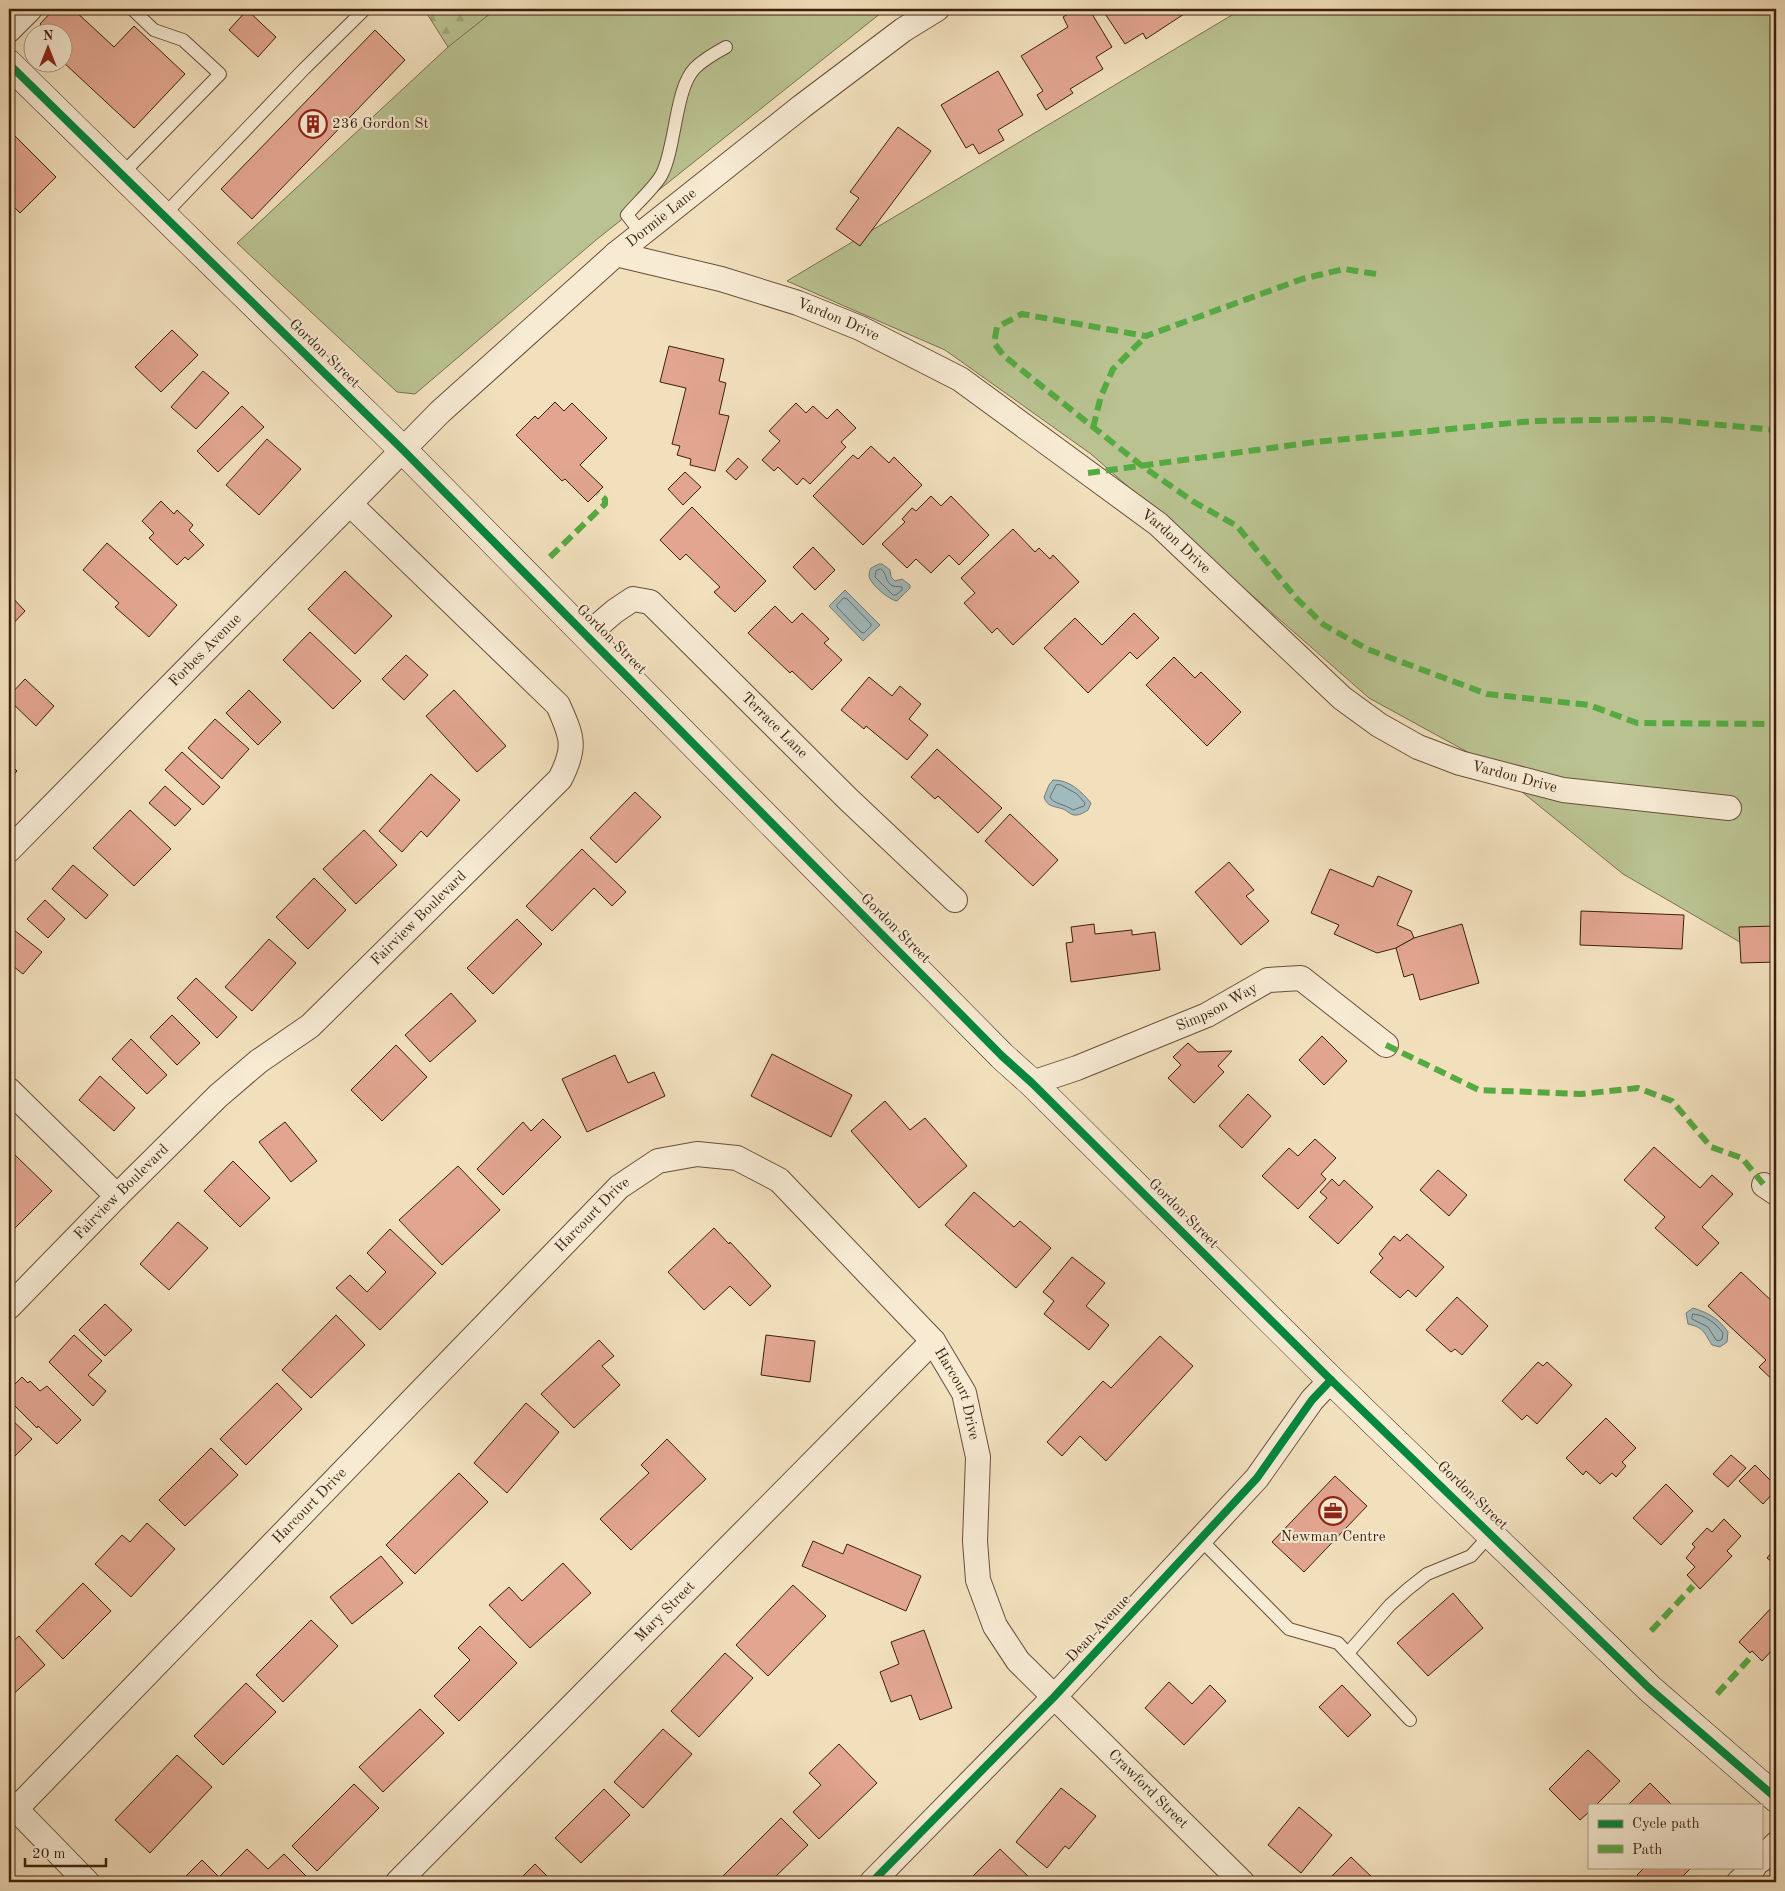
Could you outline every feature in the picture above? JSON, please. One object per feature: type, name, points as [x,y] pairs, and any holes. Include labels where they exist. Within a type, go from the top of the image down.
[{"type":"main road","name":"Gordon Street","points":[[10,69],[122,174],[403,450],[995,1049],[1032,1083],[1330,1380],[1649,1688],[1776,1798]]},
{"type":"street","points":[[9,30],[30,9]]},
{"type":"street","name":"Dormie Lane","points":[[403,450],[440,412],[616,254],[801,107],[903,30],[937,9]]},
{"type":"street","name":"Vardon Drive","points":[[616,254],[721,279],[798,303],[860,328],[960,379],[1158,524],[1342,698],[1379,726],[1418,747],[1460,763],[1563,790],[1729,808]]},
{"type":"street","name":"Forbes Avenue","points":[[9,850],[403,450]]},
{"type":"street","name":"Fairview Boulevard","points":[[9,1307],[218,1096],[259,1061],[310,1026],[560,779],[570,761],[571,735],[558,705],[350,504]]},
{"type":"street","name":"Terrace Lane","points":[[587,635],[633,599],[650,602],[849,800],[955,900]]},
{"type":"street","name":"Simpson Way","points":[[1032,1083],[1077,1068],[1207,1015],[1268,980],[1301,978],[1386,1045]]},
{"type":"street","points":[[9,1090],[117,1196]]},
{"type":"street","name":"Harcourt Drive","points":[[12,1806],[619,1187],[658,1161],[697,1154],[736,1158],[779,1180],[933,1341],[964,1393],[978,1457],[975,1542],[978,1580],[995,1626],[1018,1661],[1054,1697]]},
{"type":"street","name":"Mary Street","points":[[398,1882],[933,1341]]},
{"type":"street","name":"Dean Avenue","points":[[872,1882],[1054,1697],[1257,1478],[1312,1400],[1330,1380]]},
{"type":"street","name":"Crawford Street","points":[[1054,1697],[1242,1882]]},
{"type":"street","points":[[12,1806],[87,1882]]},
{"type":"street","points":[[1762,1859],[1776,1844]]},
{"type":"street","points":[[1739,1882],[1753,1868]]},
{"type":"lane","points":[[122,174],[220,74],[183,40],[154,30],[132,9]]},
{"type":"lane","points":[[163,216],[304,69],[365,9]]},
{"type":"lane","points":[[642,234],[627,215],[662,176],[671,150],[685,81],[704,60],[726,47]]},
{"type":"lane","points":[[1348,1653],[1390,1605],[1408,1589],[1427,1574],[1471,1556],[1491,1534]]},
{"type":"lane","points":[[1200,1539],[1289,1629],[1338,1643],[1410,1720]]},
{"type":"green space","points":[[424,9],[496,9],[448,47]]},
{"type":"green space","points":[[489,9],[886,9],[596,240],[415,394],[397,392],[237,243]]},
{"type":"green space","points":[[1242,9],[1776,9],[1776,963],[1623,874],[1484,761],[1369,698],[1091,454],[945,350],[787,281]]},
{"type":"water","points":[[879,564],[890,570],[891,577],[895,581],[902,579],[910,585],[910,588],[897,601],[880,591],[870,579],[871,568]]},
{"type":"water","points":[[845,590],[880,625],[863,641],[829,606]]},
{"type":"water","points":[[1053,780],[1065,782],[1079,790],[1091,803],[1088,810],[1075,815],[1049,804],[1044,797]]},
{"type":"water","points":[[1693,1308],[1709,1314],[1721,1323],[1728,1332],[1727,1342],[1720,1347],[1712,1345],[1703,1331],[1688,1324],[1686,1313]]},
{"type":"building","points":[[54,9],[73,9],[114,47],[134,26],[185,74],[134,128],[72,70],[72,22],[42,22]]},
{"type":"building","points":[[1076,9],[1089,9],[1112,47],[1096,57],[1103,69],[1070,89],[1073,93],[1046,110],[1037,95],[1043,91],[1021,56],[1068,27],[1063,17]]},
{"type":"building","points":[[1102,9],[1181,9],[1184,14],[1146,39],[1143,33],[1125,44]]},
{"type":"building","points":[[247,10],[276,37],[258,57],[229,30]]},
{"type":"building","name":"236 Gordon St","points":[[375,30],[405,60],[252,219],[221,189]]},
{"type":"building","points":[[998,71],[1023,115],[998,130],[1004,140],[979,154],[973,144],[966,148],[941,105]]},
{"type":"building","points":[[898,127],[931,151],[860,246],[836,229],[859,198],[850,192]]},
{"type":"building","points":[[9,130],[56,177],[20,213],[9,202]]},
{"type":"building","points":[[172,330],[198,355],[161,392],[135,367]]},
{"type":"building","points":[[669,346],[724,359],[719,381],[726,383],[719,414],[729,416],[715,471],[690,465],[691,459],[677,455],[680,446],[672,444],[686,388],[660,382]]},
{"type":"building","points":[[203,371],[229,393],[196,429],[171,407]]},
{"type":"building","points":[[555,402],[564,411],[572,403],[607,438],[580,465],[603,487],[588,502],[565,479],[562,481],[516,435],[535,416],[538,419]]},
{"type":"building","points":[[796,403],[806,413],[813,406],[827,419],[837,409],[856,428],[841,442],[846,447],[810,484],[803,478],[797,485],[778,467],[774,471],[762,460],[780,441],[769,431]]},
{"type":"building","points":[[242,406],[264,427],[218,472],[197,451]]},
{"type":"building","points":[[267,439],[301,469],[259,515],[226,485]]},
{"type":"building","points":[[871,446],[889,463],[894,457],[922,485],[863,545],[813,496],[853,455],[858,459]]},
{"type":"building","points":[[738,458],[748,467],[736,480],[726,471]]},
{"type":"building","points":[[685,472],[701,487],[683,505],[668,489]]},
{"type":"building","points":[[931,496],[941,506],[951,496],[989,535],[959,565],[949,555],[931,573],[916,559],[907,568],[882,544],[905,522],[902,519],[912,508],[916,511]]},
{"type":"building","points":[[161,501],[174,514],[177,510],[193,525],[189,530],[204,545],[188,560],[185,557],[177,565],[149,538],[154,533],[142,521]]},
{"type":"building","points":[[692,507],[766,581],[735,612],[714,592],[720,587],[686,554],[680,560],[660,540]]},
{"type":"building","points":[[1013,529],[1035,552],[1039,548],[1050,559],[1053,555],[1079,582],[1013,645],[997,628],[992,633],[964,603],[975,593],[961,578]]},
{"type":"building","points":[[107,543],[177,605],[149,637],[115,607],[119,603],[83,570]]},
{"type":"building","points":[[813,547],[835,570],[815,590],[793,567]]},
{"type":"building","points":[[345,571],[392,616],[355,654],[308,609]]},
{"type":"building","points":[[9,594],[25,611],[9,628]]},
{"type":"building","points":[[775,606],[792,623],[802,613],[829,639],[824,643],[842,660],[812,690],[792,671],[790,673],[748,633]]},
{"type":"building","points":[[1134,613],[1159,638],[1137,659],[1130,652],[1088,693],[1044,648],[1075,618],[1102,645]]},
{"type":"building","points":[[310,632],[361,681],[333,709],[283,660]]},
{"type":"building","points":[[406,655],[428,675],[404,700],[382,679]]},
{"type":"building","points":[[1174,657],[1195,678],[1201,672],[1241,712],[1207,746],[1146,685]]},
{"type":"building","points":[[869,677],[892,696],[900,686],[921,704],[909,719],[928,735],[907,760],[866,726],[864,729],[841,710]]},
{"type":"building","points":[[25,679],[54,706],[36,726],[9,700],[9,696]]},
{"type":"building","points":[[249,690],[281,722],[258,745],[226,713]]},
{"type":"building","points":[[454,690],[506,746],[477,772],[426,716]]},
{"type":"building","points":[[215,719],[249,749],[222,779],[188,748]]},
{"type":"building","points":[[937,749],[1002,808],[978,833],[938,796],[935,799],[911,777]]},
{"type":"building","points":[[182,752],[220,787],[203,805],[165,770]]},
{"type":"building","points":[[9,763],[17,771],[9,780]]},
{"type":"building","points":[[431,774],[460,800],[427,837],[421,831],[402,852],[379,831]]},
{"type":"building","points":[[165,786],[191,809],[175,826],[149,803]]},
{"type":"building","points":[[635,792],[661,817],[616,863],[590,838]]},
{"type":"building","points":[[130,810],[171,849],[134,886],[93,848]]},
{"type":"building","points":[[1010,814],[1058,860],[1033,886],[985,841]]},
{"type":"building","points":[[364,830],[397,865],[356,904],[323,869]]},
{"type":"building","points":[[582,849],[626,892],[612,906],[594,888],[552,931],[526,906]]},
{"type":"building","points":[[1229,862],[1254,890],[1246,896],[1269,921],[1241,945],[1195,892]]},
{"type":"building","points":[[73,865],[108,895],[86,919],[52,889]]},
{"type":"building","points":[[1330,869],[1373,887],[1378,876],[1412,891],[1397,925],[1411,931],[1414,938],[1396,948],[1377,953],[1334,934],[1339,925],[1311,913]]},
{"type":"building","points":[[314,878],[346,910],[308,949],[276,917]]},
{"type":"building","points":[[45,900],[65,919],[48,938],[27,919]]},
{"type":"building","points":[[1581,911],[1684,915],[1682,949],[1580,945]]},
{"type":"building","points":[[517,919],[542,944],[493,994],[467,968]]},
{"type":"building","points":[[1094,924],[1095,934],[1132,930],[1132,935],[1155,932],[1160,970],[1071,982],[1066,943],[1073,942],[1071,927]]},
{"type":"building","points":[[1462,924],[1479,983],[1420,1000],[1413,974],[1404,977],[1396,948],[1414,938]]},
{"type":"building","points":[[1776,926],[1776,962],[1741,963],[1739,927]]},
{"type":"building","points":[[14,930],[42,952],[23,974],[9,963],[9,936]]},
{"type":"building","points":[[269,939],[296,963],[252,1011],[225,987]]},
{"type":"building","points":[[196,978],[237,1017],[217,1038],[177,998]]},
{"type":"building","points":[[451,993],[476,1021],[430,1062],[405,1035]]},
{"type":"building","points":[[172,1015],[200,1043],[177,1065],[150,1037]]},
{"type":"building","points":[[1322,1036],[1347,1061],[1324,1085],[1299,1060]]},
{"type":"building","points":[[131,1039],[167,1075],[147,1094],[112,1059]]},
{"type":"building","points":[[1188,1043],[1198,1052],[1232,1051],[1218,1066],[1224,1072],[1194,1103],[1168,1078],[1181,1065],[1173,1057]]},
{"type":"building","points":[[396,1045],[427,1077],[382,1121],[351,1090]]},
{"type":"building","points":[[772,1054],[852,1095],[831,1137],[751,1096]]},
{"type":"building","points":[[615,1055],[628,1083],[654,1072],[665,1096],[587,1132],[562,1079]]},
{"type":"building","points":[[100,1076],[135,1108],[114,1131],[79,1100]]},
{"type":"building","points":[[1248,1094],[1271,1116],[1242,1148],[1219,1126]]},
{"type":"building","points":[[885,1101],[910,1130],[925,1118],[967,1166],[919,1208],[851,1131]]},
{"type":"building","points":[[543,1119],[561,1137],[503,1195],[477,1169],[523,1122],[531,1131]]},
{"type":"building","points":[[285,1122],[317,1161],[291,1182],[259,1142]]},
{"type":"building","points":[[1315,1139],[1336,1158],[1321,1174],[1326,1179],[1298,1209],[1262,1176],[1289,1148],[1298,1156]]},
{"type":"building","points":[[1654,1147],[1700,1188],[1712,1175],[1733,1194],[1702,1227],[1719,1243],[1697,1266],[1655,1228],[1665,1217],[1624,1180]]},
{"type":"building","points":[[13,1153],[52,1191],[13,1230],[9,1225],[9,1197],[13,1193],[9,1189],[9,1158]]},
{"type":"building","points":[[233,1161],[270,1198],[240,1227],[204,1191]]},
{"type":"building","points":[[458,1166],[500,1210],[442,1265],[399,1220]]},
{"type":"building","points":[[1438,1170],[1467,1195],[1449,1216],[1420,1190]]},
{"type":"building","points":[[1332,1179],[1339,1186],[1344,1180],[1373,1207],[1338,1244],[1309,1217],[1327,1198],[1320,1192]]},
{"type":"building","points":[[974,1192],[1014,1227],[1020,1221],[1051,1248],[1016,1288],[945,1225]]},
{"type":"building","points":[[178,1222],[208,1248],[169,1290],[140,1264]]},
{"type":"building","points":[[714,1228],[729,1244],[730,1242],[771,1286],[750,1306],[730,1286],[704,1310],[668,1272]]},
{"type":"building","points":[[390,1229],[436,1273],[380,1330],[336,1288],[350,1275],[367,1292],[386,1272],[367,1253]]},
{"type":"building","points":[[1407,1234],[1444,1267],[1416,1297],[1408,1290],[1400,1298],[1370,1272],[1383,1258],[1379,1254],[1394,1236],[1400,1241]]},
{"type":"building","points":[[1072,1257],[1105,1283],[1086,1306],[1109,1325],[1089,1350],[1044,1314],[1054,1301],[1043,1292]]},
{"type":"building","points":[[1741,1272],[1776,1305],[1776,1383],[1759,1367],[1766,1360],[1708,1306]]},
{"type":"building","points":[[1457,1297],[1488,1326],[1462,1355],[1455,1349],[1451,1352],[1426,1330]]},
{"type":"building","points":[[105,1304],[132,1330],[105,1356],[79,1330]]},
{"type":"building","points":[[336,1315],[365,1345],[311,1398],[282,1370]]},
{"type":"building","points":[[74,1335],[102,1361],[88,1375],[106,1391],[93,1406],[49,1362]]},
{"type":"building","points":[[766,1335],[815,1341],[810,1382],[761,1375]]},
{"type":"building","points":[[1160,1336],[1193,1366],[1106,1461],[1080,1436],[1062,1456],[1047,1442],[1103,1381],[1111,1388]]},
{"type":"building","points":[[599,1340],[614,1356],[602,1366],[620,1385],[574,1428],[541,1394]]},
{"type":"building","points":[[1538,1362],[1543,1366],[1547,1362],[1572,1385],[1537,1424],[1527,1415],[1522,1420],[1502,1401]]},
{"type":"building","points":[[22,1377],[28,1383],[30,1381],[40,1391],[47,1386],[81,1420],[57,1444],[38,1426],[37,1428],[10,1401],[12,1399],[9,1397],[9,1390]]},
{"type":"building","points":[[277,1383],[302,1409],[246,1465],[220,1439]]},
{"type":"building","points":[[526,1403],[559,1432],[507,1493],[474,1463]]},
{"type":"building","points":[[9,1417],[32,1439],[9,1462]]},
{"type":"building","points":[[1606,1418],[1636,1448],[1622,1462],[1626,1466],[1616,1477],[1612,1473],[1600,1484],[1586,1471],[1583,1475],[1566,1458]]},
{"type":"building","points":[[667,1439],[706,1479],[631,1550],[600,1519],[649,1473],[641,1465]]},
{"type":"building","points":[[211,1448],[238,1475],[185,1526],[159,1500]]},
{"type":"building","points":[[1731,1455],[1746,1468],[1728,1487],[1713,1474]]},
{"type":"building","points":[[1755,1465],[1776,1486],[1776,1490],[1763,1504],[1739,1481]]},
{"type":"building","points":[[459,1473],[488,1502],[415,1574],[386,1545]]},
{"type":"building","points":[[1335,1476],[1367,1506],[1304,1572],[1272,1542]]},
{"type":"building","points":[[1666,1484],[1693,1511],[1661,1545],[1633,1518]]},
{"type":"building","points":[[1724,1519],[1741,1536],[1727,1551],[1732,1556],[1700,1589],[1687,1575],[1695,1567],[1686,1558],[1695,1547],[1692,1544],[1707,1528],[1712,1532]]},
{"type":"building","points":[[147,1523],[175,1549],[131,1597],[95,1564],[122,1535],[130,1542]]},
{"type":"building","points":[[813,1541],[843,1554],[847,1544],[921,1576],[906,1611],[802,1566]]},
{"type":"building","points":[[1776,1547],[1776,1565],[1767,1558]]},
{"type":"building","points":[[381,1556],[403,1583],[352,1624],[330,1597]]},
{"type":"building","points":[[563,1563],[591,1593],[530,1648],[489,1605],[509,1587],[522,1601]]},
{"type":"building","points":[[83,1583],[111,1611],[63,1659],[36,1631]]},
{"type":"building","points":[[793,1585],[826,1616],[768,1676],[736,1645]]},
{"type":"building","points":[[1453,1593],[1483,1628],[1428,1676],[1397,1643]]},
{"type":"building","points":[[1774,1605],[1776,1607],[1776,1646],[1762,1661],[1739,1642]]},
{"type":"building","points":[[311,1620],[338,1646],[283,1702],[256,1675]]},
{"type":"building","points":[[480,1626],[517,1663],[459,1721],[434,1696],[470,1660],[458,1648]]},
{"type":"building","points":[[924,1630],[952,1708],[920,1720],[911,1695],[891,1702],[880,1672],[899,1664],[891,1642]]},
{"type":"building","points":[[19,1636],[45,1665],[9,1698],[9,1645]]},
{"type":"building","points":[[725,1653],[753,1678],[699,1737],[671,1711]]},
{"type":"building","points":[[1169,1682],[1192,1704],[1210,1685],[1226,1701],[1184,1745],[1145,1708]]},
{"type":"building","points":[[246,1683],[276,1712],[223,1765],[194,1736]]},
{"type":"building","points":[[1342,1685],[1371,1715],[1348,1737],[1319,1707]]},
{"type":"building","points":[[420,1709],[444,1733],[383,1792],[359,1767]]},
{"type":"building","points":[[663,1729],[692,1754],[643,1808],[614,1782]]},
{"type":"building","points":[[839,1744],[877,1783],[819,1839],[793,1812],[821,1785],[809,1773]]},
{"type":"building","points":[[1588,1750],[1620,1781],[1597,1804],[1588,1804],[1588,1813],[1580,1820],[1549,1789]]},
{"type":"building","points":[[177,1755],[212,1787],[150,1853],[115,1820]]},
{"type":"building","points":[[1650,1783],[1671,1804],[1629,1804]]},
{"type":"building","points":[[354,1784],[379,1808],[317,1871],[292,1846]]},
{"type":"building","points":[[1061,1788],[1096,1816],[1069,1849],[1065,1846],[1047,1868],[1016,1842]]},
{"type":"building","points":[[604,1789],[630,1815],[581,1863],[555,1838]]},
{"type":"building","points":[[1299,1807],[1332,1835],[1301,1873],[1268,1845]]},
{"type":"building","points":[[781,1818],[808,1845],[770,1882],[762,1882],[760,1880],[757,1882],[725,1882],[721,1878]]},
{"type":"building","points":[[247,1849],[268,1869],[284,1854],[309,1879],[306,1882],[180,1882],[202,1860],[219,1877]]},
{"type":"building","points":[[1000,1849],[1034,1882],[967,1882]]},
{"type":"building","points":[[1351,1857],[1377,1882],[1326,1882]]},
{"type":"building","points":[[535,1864],[553,1882],[517,1882]]},
{"type":"building","points":[[1644,1868],[1691,1868],[1677,1882],[1645,1882],[1637,1875]]},
{"type":"marked path","points":[[1376,274],[1344,269],[1302,279],[1146,336],[1022,314],[997,327],[994,343],[1004,356],[1142,466],[1194,502],[1237,526],[1297,599],[1324,625],[1367,649],[1487,694],[1589,705],[1637,723],[1776,724]]},
{"type":"marked path","points":[[1093,428],[1101,396],[1113,369],[1146,336]]},
{"type":"marked path","points":[[1088,473],[1315,442],[1533,421],[1656,419],[1776,430]]},
{"type":"marked path","points":[[550,557],[605,504],[605,499],[598,493]]},
{"type":"marked path","points":[[1386,1045],[1479,1090],[1581,1094],[1638,1088],[1672,1101],[1711,1147],[1742,1158],[1764,1185]]},
{"type":"marked path","points":[[1651,1631],[1693,1586]]},
{"type":"marked path","points":[[1717,1694],[1749,1659]]},
{"type":"cycle path","points":[[9,64],[403,450],[1002,1056],[1032,1083],[1331,1380],[1649,1688],[1776,1798]]},
{"type":"cycle path","points":[[872,1882],[1054,1697],[1257,1478],[1312,1400],[1331,1380]]},
{"type":"place","name":"236 Gordon St","points":[[313,124]]},
{"type":"place","name":"Newman Centre","points":[[1333,1511]]}]
